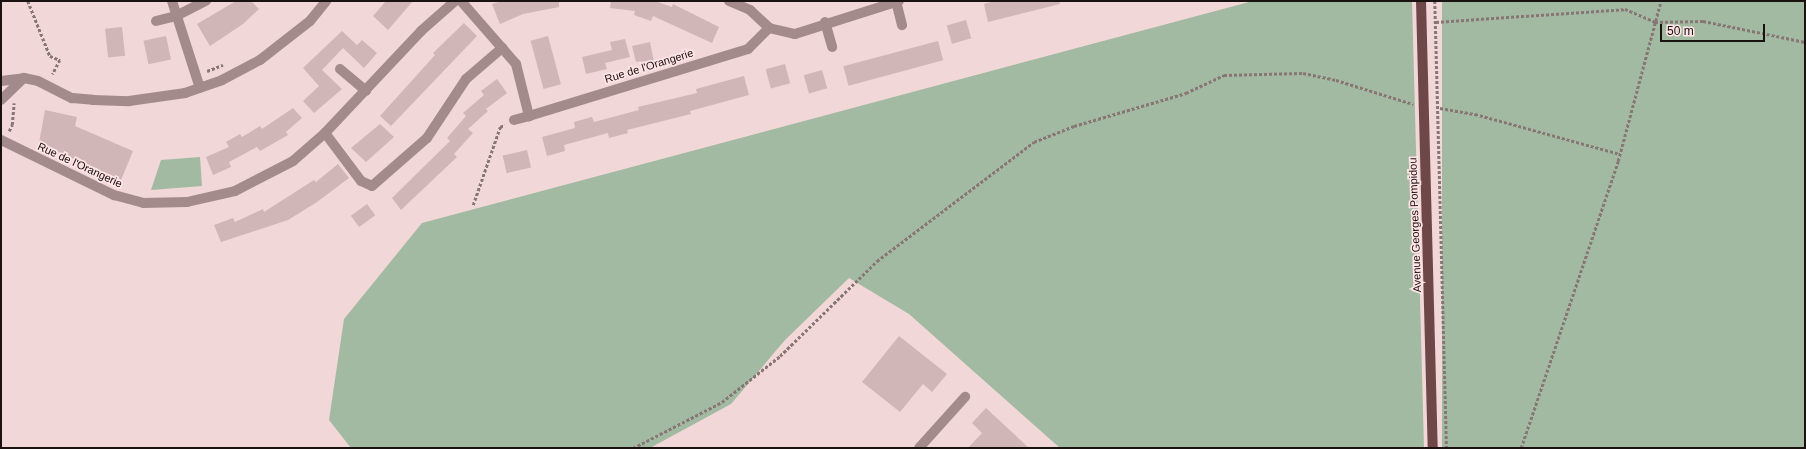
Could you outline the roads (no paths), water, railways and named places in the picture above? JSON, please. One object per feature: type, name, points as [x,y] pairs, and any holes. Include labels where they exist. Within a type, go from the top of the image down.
[{"type":"main road","name":"Avenue Georges Pompidou","points":[[1421,1],[1433,448]]},
{"type":"street","points":[[172,1],[200,88]]},
{"type":"street","points":[[156,21],[176,16],[206,1]]},
{"type":"street","points":[[1,81],[24,78],[48,84],[72,98],[93,100],[157,98],[200,88],[260,60],[310,21],[326,1]]},
{"type":"street","name":"Rue de l'Orangerie","points":[[1,140],[114,195],[143,203],[172,203],[234,191],[293,161],[325,133],[366,91],[420,31],[455,1]]},
{"type":"street","points":[[461,1],[516,64],[529,116]]},
{"type":"street","points":[[729,1],[750,10],[769,28],[795,34],[825,22],[897,1],[902,25]]},
{"type":"street","points":[[825,22],[832,47]]},
{"type":"street","name":"Rue de l'Orangerie","points":[[514,120],[748,49],[769,28]]},
{"type":"street","points":[[325,133],[361,181],[372,186],[428,138],[466,79],[502,48]]},
{"type":"street","points":[[340,69],[366,91]]},
{"type":"street","points":[[1,100],[24,78]]},
{"type":"street","points":[[919,448],[965,397]]}]
